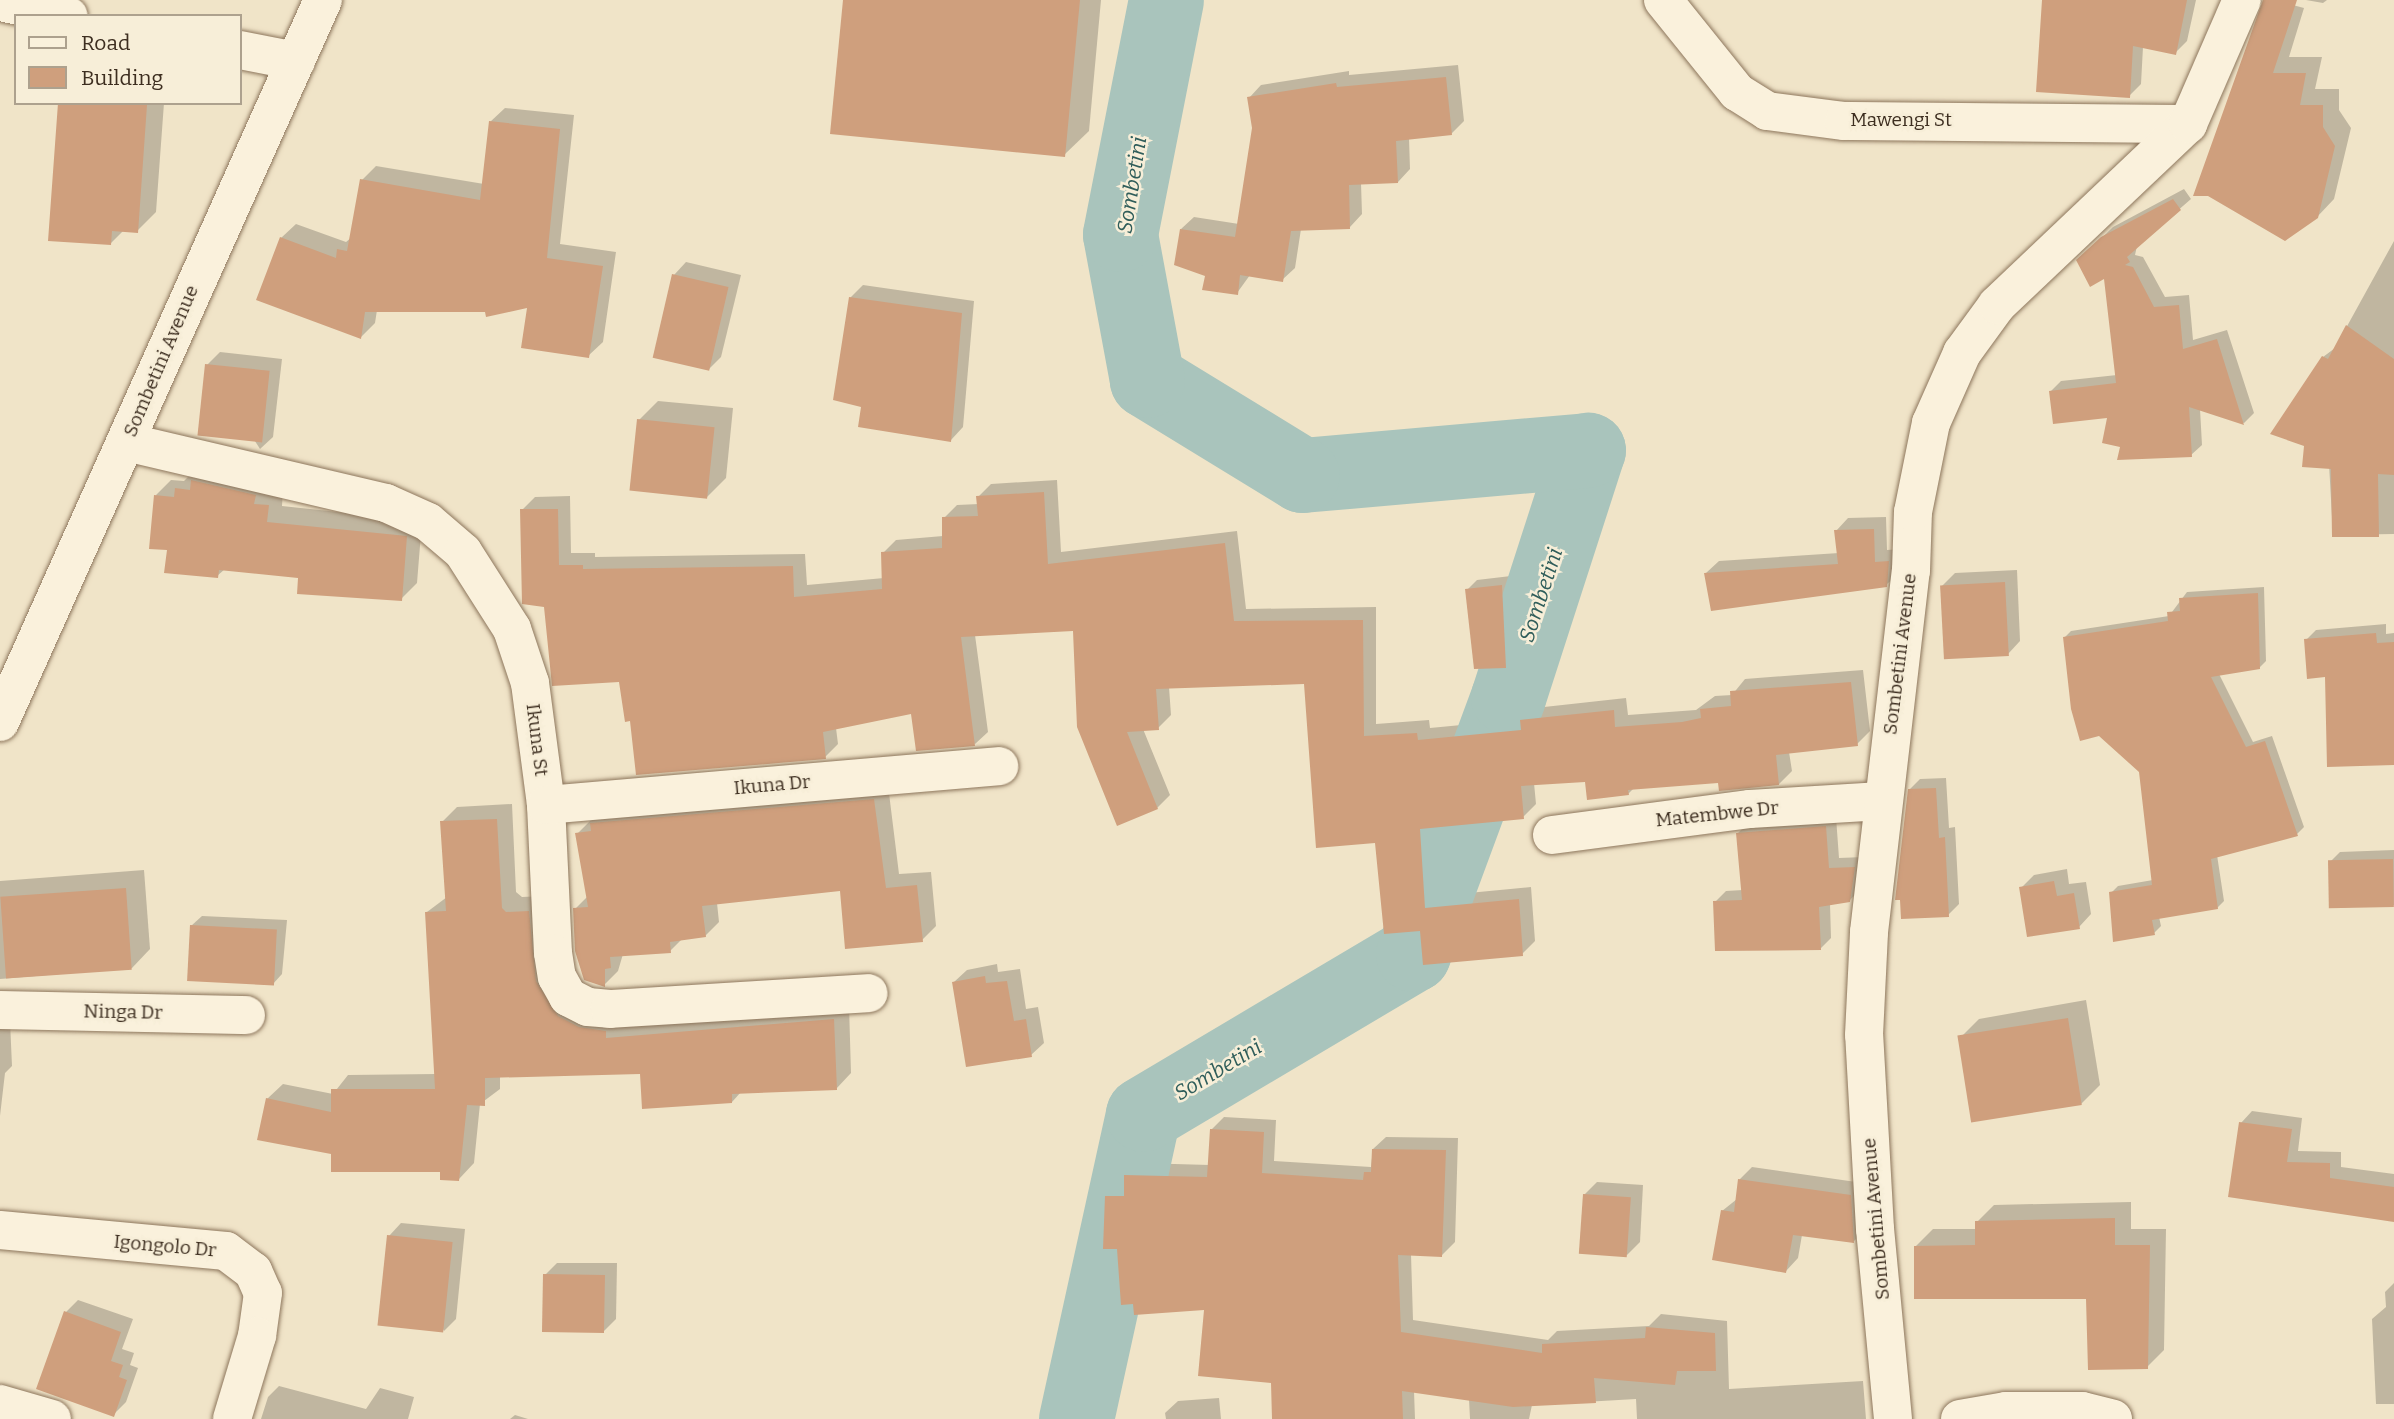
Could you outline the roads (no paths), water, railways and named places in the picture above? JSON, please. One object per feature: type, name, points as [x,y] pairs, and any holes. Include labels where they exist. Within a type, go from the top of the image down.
[{"type":"street","name":"Sombetini Avenue","points":[[0,722],[323,0]]},
{"type":"street","name":"Mawengi St","points":[[1663,0],[1737,92],[1767,111],[1844,121],[2188,124]]},
{"type":"street","name":"Sombetini Avenue","points":[[1894,1419],[1875,1229],[1864,1035],[1882,801],[1911,571],[1913,512],[1931,423],[1962,354],[1997,305],[2188,124],[2242,0]]},
{"type":"street","points":[[0,2],[59,14]]},
{"type":"street","points":[[242,50],[296,61]]},
{"type":"street","name":"Ikuna St","points":[[126,442],[386,503],[428,522],[463,552],[512,629],[530,683],[546,805],[553,953],[557,977],[568,997],[588,1007],[610,1009],[869,993]]},
{"type":"street","name":"Ikuna Dr","points":[[546,805],[999,766]]},
{"type":"street","name":"Matembwe Dr","points":[[1552,835],[1749,808],[1882,801]]},
{"type":"street","name":"Ninga Dr","points":[[0,1010],[246,1015]]},
{"type":"street","name":"Igongolo Dr","points":[[0,1230],[226,1251],[253,1271],[263,1293],[260,1315],[232,1419]]},
{"type":"street","points":[[0,1404],[52,1419]]},
{"type":"street","points":[[1960,1419],[2019,1411],[2082,1411],[2113,1419]]},
{"type":"waterway","name":"Sombetini","points":[[1076,1419],[1143,1114],[1413,954],[1508,697],[1588,450],[1302,475],[1147,380],[1120,234],[1166,0]]}]
